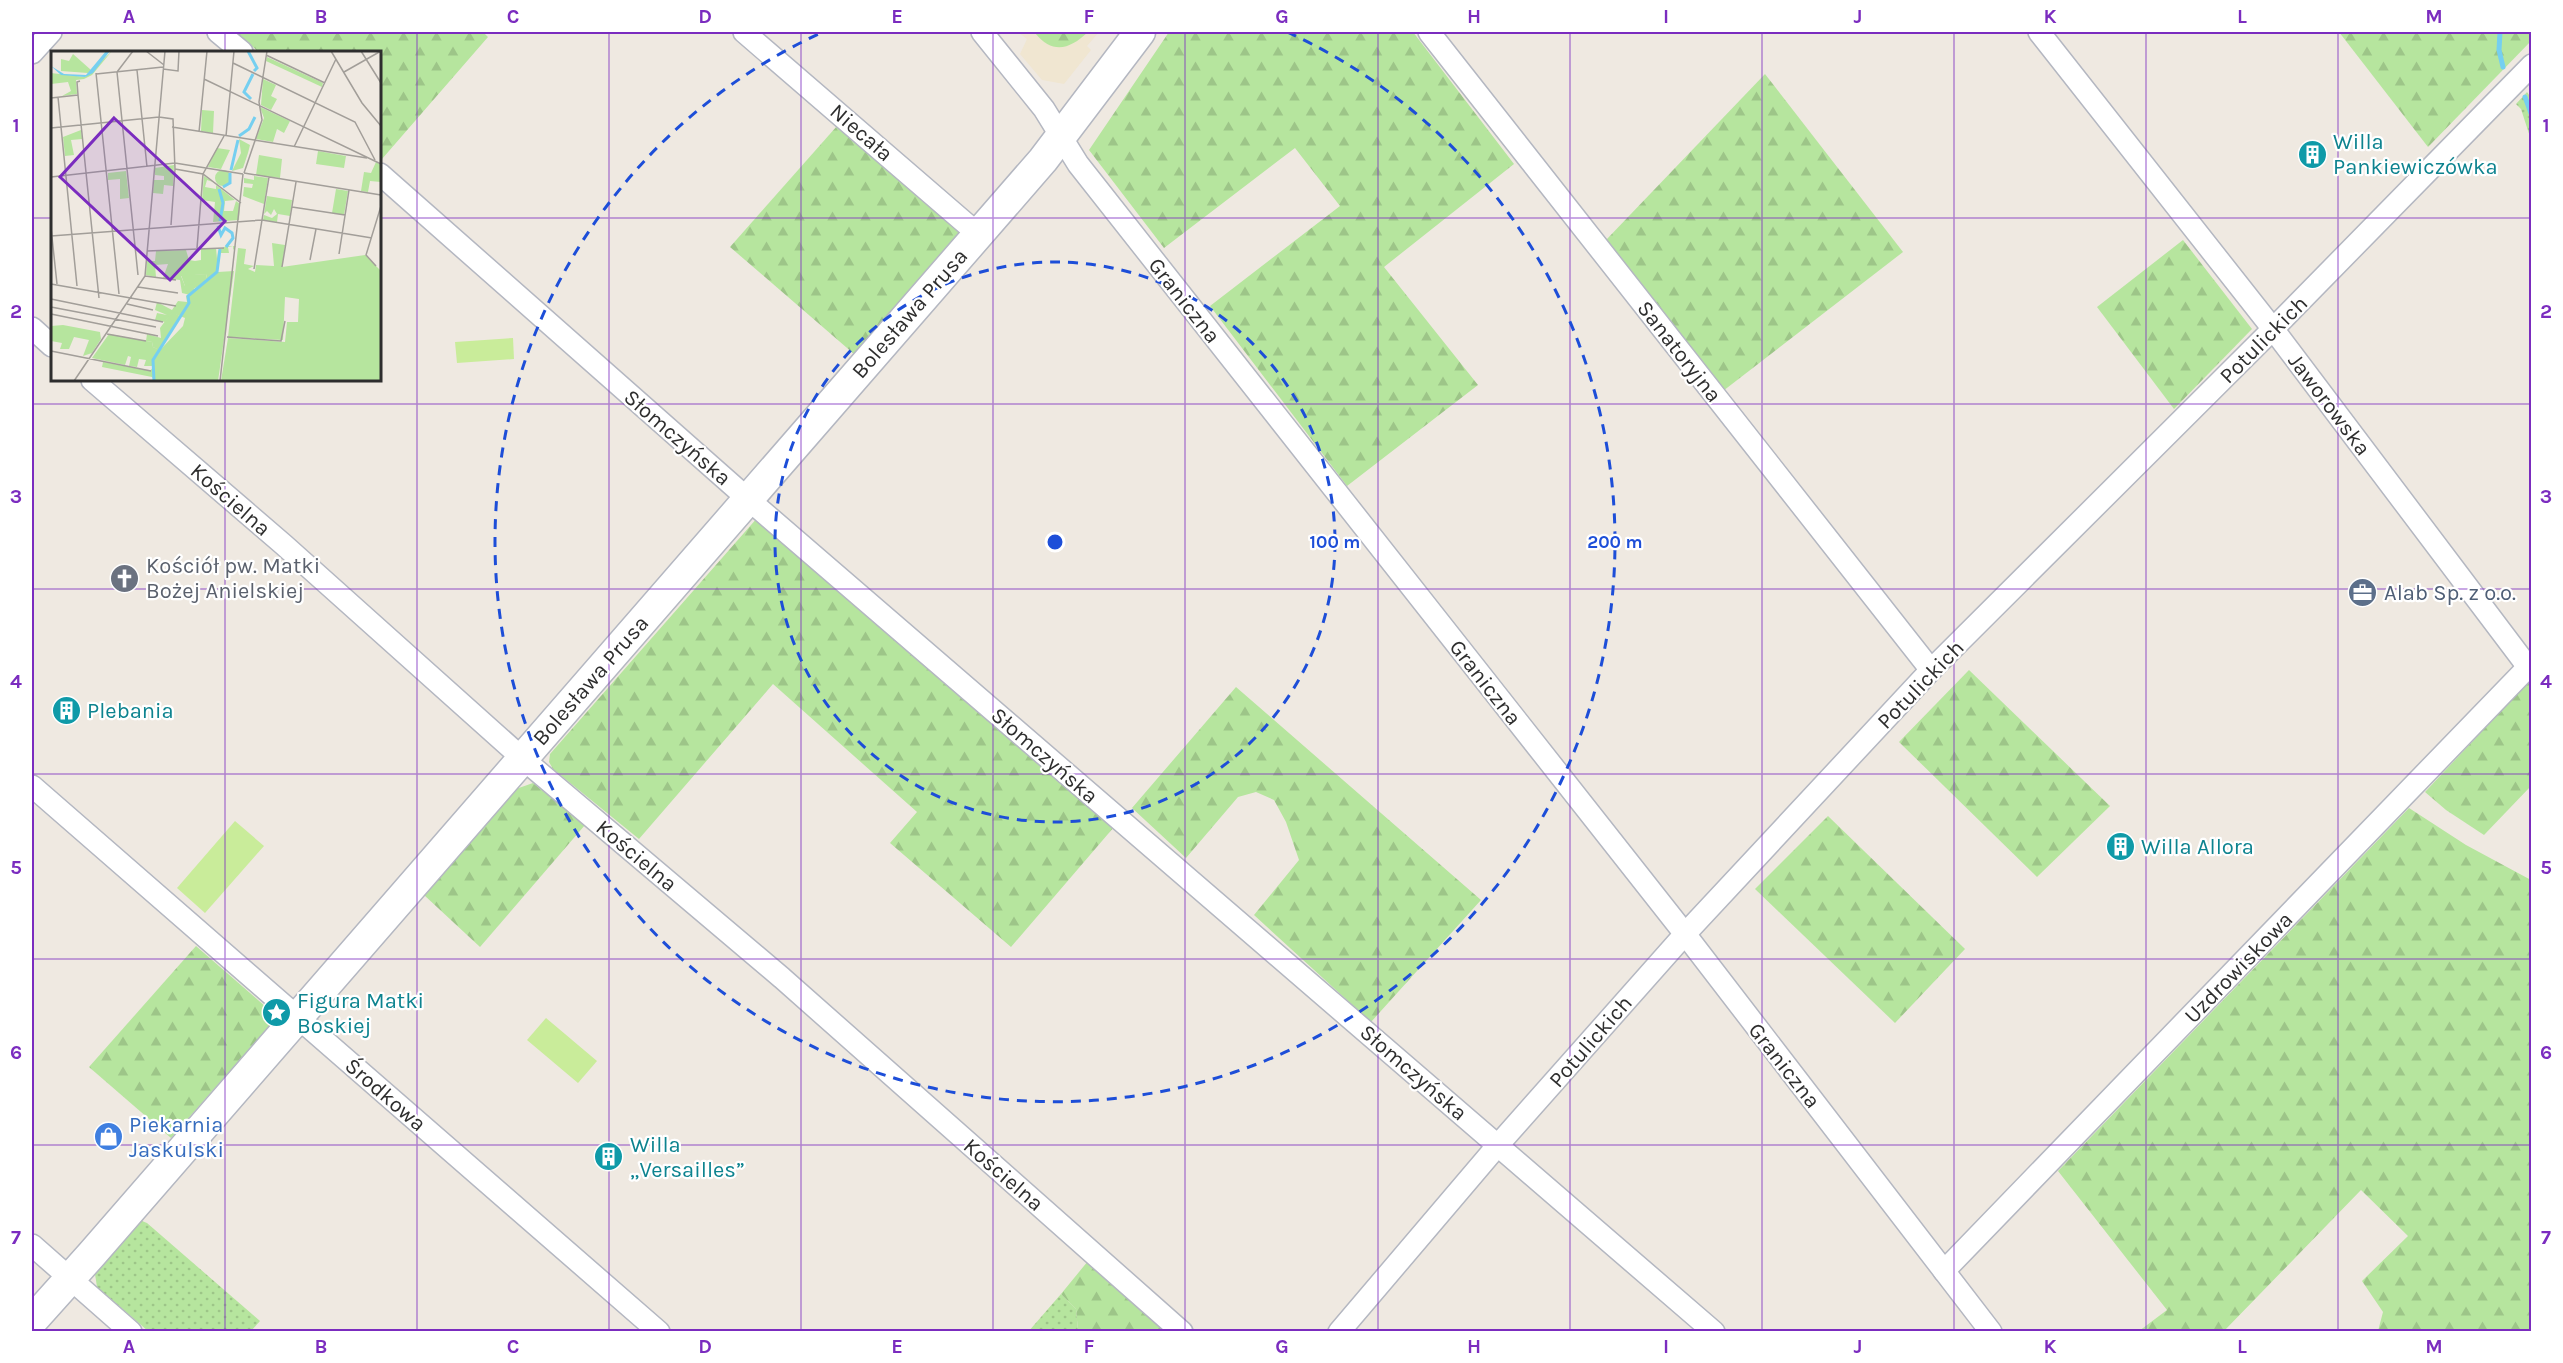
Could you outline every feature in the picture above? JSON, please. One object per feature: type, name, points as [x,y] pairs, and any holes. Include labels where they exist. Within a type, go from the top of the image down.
[{"type":"street","points":[[32,53],[51,32]]},
{"type":"street","points":[[218,32],[241,51]]},
{"type":"street","name":"Niecała","points":[[744,32],[978,234]]},
{"type":"street","name":"Graniczna","points":[[982,32],[1044,108],[1078,164],[1685,934],[1991,1332]]},
{"type":"street","name":"Bolesława Prusa","points":[[32,1321],[1062,137],[1140,32]]},
{"type":"street","name":"Sanatoryjna","points":[[1429,32],[1931,670]]},
{"type":"street","name":"Jaworowska","points":[[2039,32],[2273,329],[2530,665]]},
{"type":"street","name":"Potulickich","points":[[1339,1332],[1498,1145],[1685,934],[1931,670],[2273,329],[2532,65]]},
{"type":"street","name":"Słomczyńska","points":[[381,175],[748,499],[1714,1332]]},
{"type":"street","points":[[32,328],[51,345]]},
{"type":"street","name":"Kościelna","points":[[93,381],[284,544],[522,758],[782,978],[1182,1332]]},
{"type":"street","name":"Uzdrowiskowa","points":[[1944,1271],[2530,665]]},
{"type":"street","name":"Środkowa","points":[[32,786],[660,1332]]},
{"type":"street","points":[[32,1245],[132,1332]]},
{"type":"shaded area","points":[[1018,32],[1099,32],[1087,46],[1091,50],[1064,84],[1042,80],[1020,54],[1027,39]]},
{"type":"green space","points":[[234,32],[483,32],[488,37],[382,159],[381,51],[258,51]]},
{"type":"green space","points":[[1036,32],[1088,32],[1068,46],[1055,47],[1048,45]]},
{"type":"green space","points":[[1169,32],[1413,32],[1514,164],[1384,267],[1478,385],[1347,486],[1210,306],[1340,206],[1295,148],[1164,248],[1089,150]]},
{"type":"green space","points":[[2339,32],[2531,32],[2532,40],[2428,147]]},
{"type":"green space","points":[[1765,74],[1903,252],[1723,391],[1606,240]]},
{"type":"green space","points":[[2527,92],[2531,98],[2531,140],[2521,109],[2516,104]]},
{"type":"green space","points":[[837,126],[961,232],[854,354],[730,247]]},
{"type":"green space","points":[[2183,240],[2252,329],[2174,409],[2097,307]]},
{"type":"green space","points":[[513,338],[514,359],[457,363],[455,342]]},
{"type":"green space","points":[[758,517],[1114,827],[1011,947],[890,843],[917,812],[773,684],[639,839],[553,769],[549,762],[550,754]]},
{"type":"green space","points":[[1969,670],[2110,806],[2037,877],[1899,742]]},
{"type":"green space","points":[[2531,679],[2531,786],[2484,835],[2446,810],[2425,792]]},
{"type":"green space","points":[[1236,687],[1481,900],[1371,1022],[1254,915],[1299,860],[1286,822],[1274,800],[1256,792],[1238,797],[1186,858],[1132,808]]},
{"type":"green space","points":[[533,783],[585,825],[480,947],[424,895],[513,790]]},
{"type":"green space","points":[[2409,808],[2466,845],[2531,880],[2531,1331],[2378,1331],[2383,1312],[2362,1281],[2408,1236],[2361,1190],[2224,1331],[2139,1331],[2167,1310],[2058,1171]]},
{"type":"green space","points":[[1828,816],[1965,949],[1895,1023],[1755,889]]},
{"type":"green space","points":[[235,821],[264,846],[205,913],[177,888]]},
{"type":"green space","points":[[196,946],[274,1014],[273,1022],[171,1138],[89,1067]]},
{"type":"green space","points":[[546,1018],[597,1061],[578,1083],[527,1040]]},
{"type":"green space","points":[[142,1221],[260,1321],[251,1331],[148,1331],[97,1287],[95,1274]]},
{"type":"green space","points":[[1088,1261],[1164,1331],[1078,1331],[1076,1309],[1061,1294]]},
{"type":"green space","points":[[1061,1294],[1076,1309],[1078,1331],[1028,1332]]},
{"type":"waterway","points":[[2500,32],[2499,50],[2503,67]]},
{"type":"waterway","points":[[2525,97],[2532,116]]},
{"type":"place","name":"Willa Pankiewiczówka","points":[[2312,154]]},
{"type":"place","name":"Kościół pw. Matki Bożej Anielskiej","points":[[125,578]]},
{"type":"place","name":"Alab Sp. z o.o.","points":[[2363,592]]},
{"type":"place","name":"Plebania","points":[[66,710]]},
{"type":"place","name":"Willa Allora","points":[[2120,846]]},
{"type":"place","name":"Figura Matki Boskiej","points":[[276,1013]]},
{"type":"place","name":"Piekarnia Jaskulski","points":[[108,1137]]},
{"type":"place","name":"Willa „Versailles”","points":[[609,1157]]}]
